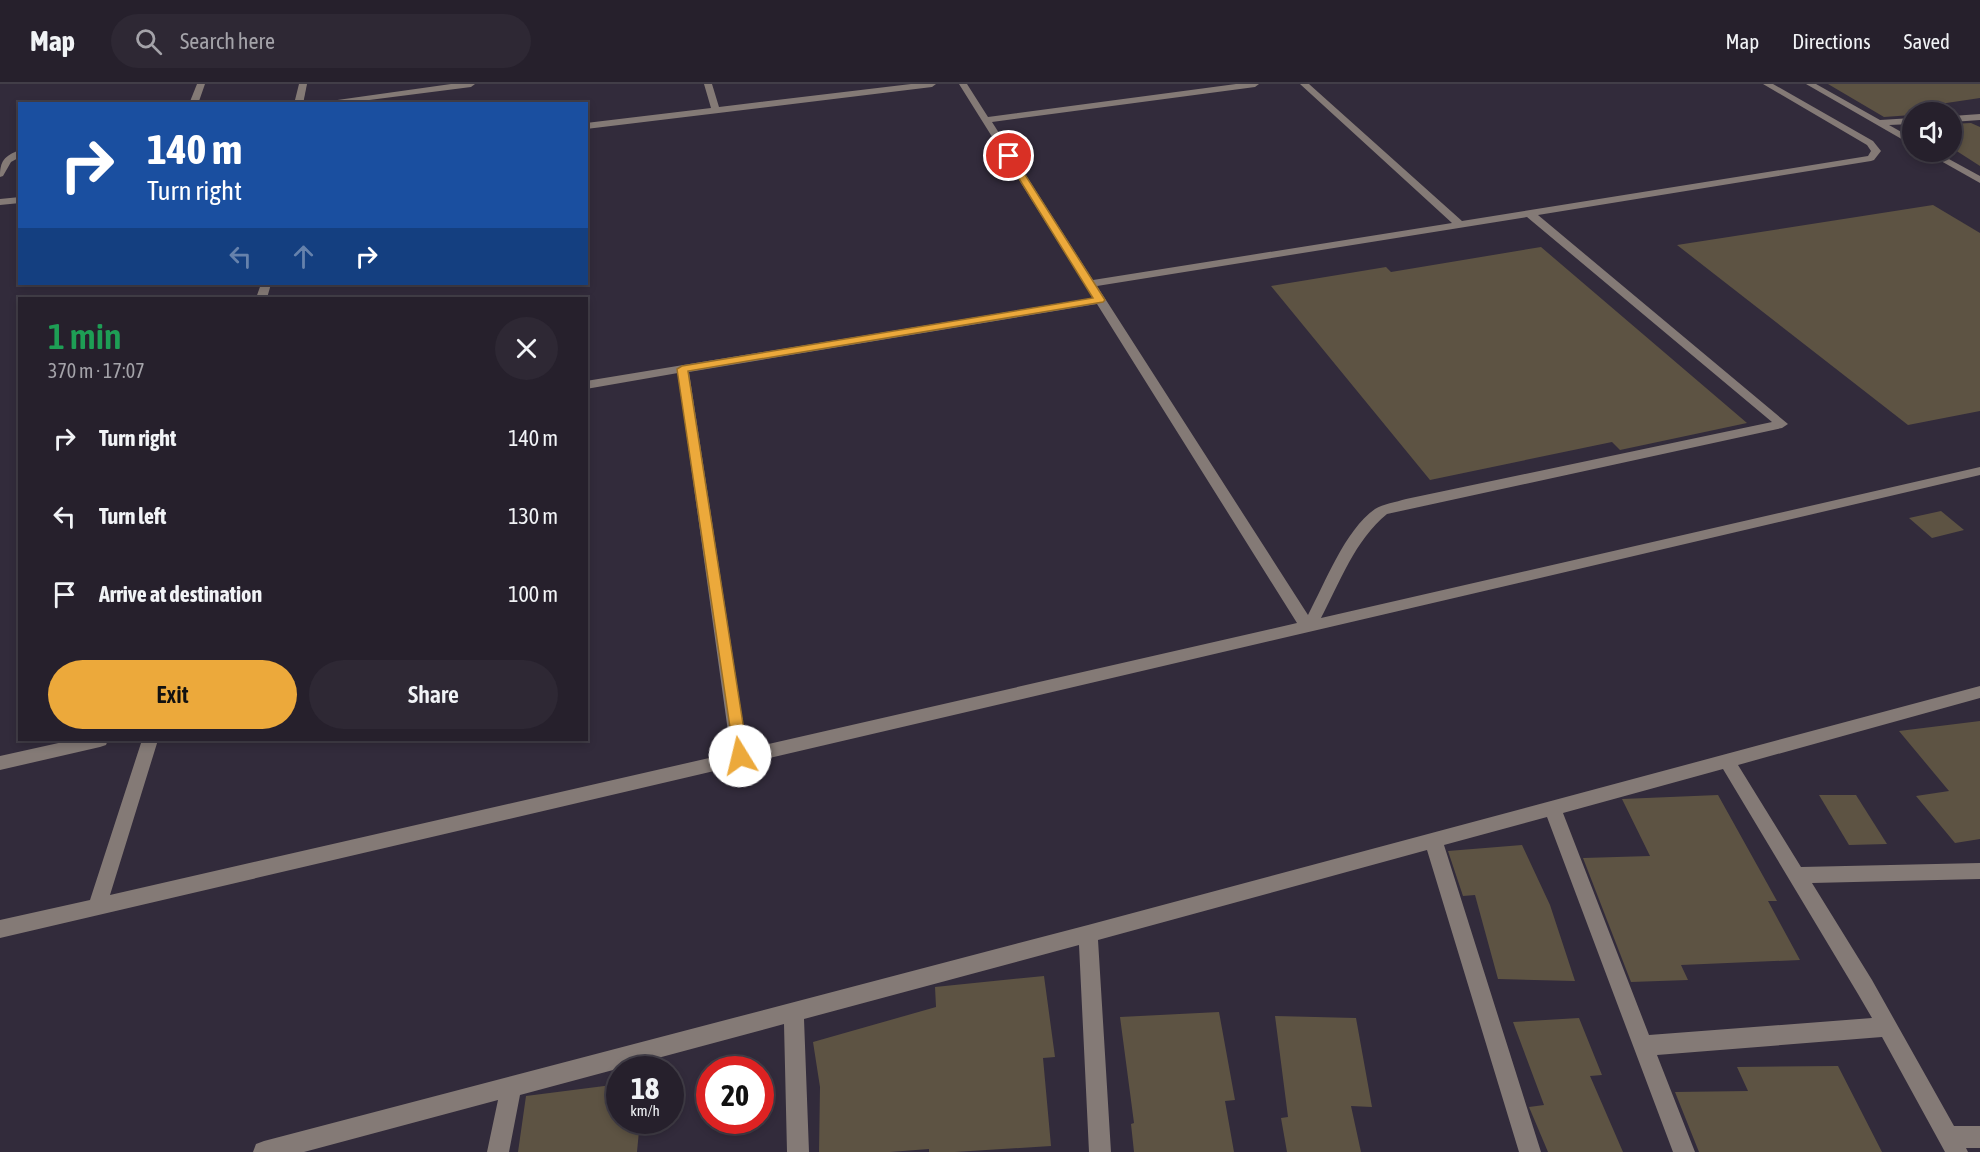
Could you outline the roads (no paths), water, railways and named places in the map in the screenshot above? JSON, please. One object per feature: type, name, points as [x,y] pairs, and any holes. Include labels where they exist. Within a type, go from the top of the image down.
[{"type":"street","points":[[194,102],[201,84]]},
{"type":"street","points":[[298,102],[303,84]]},
{"type":"street","points":[[326,102],[427,86],[471,84]]},
{"type":"street","points":[[708,84],[716,111]]},
{"type":"street","points":[[588,126],[932,84]]},
{"type":"street","points":[[963,84],[1308,628]]},
{"type":"street","points":[[986,120],[1255,84]]},
{"type":"street","points":[[1304,84],[1458,224]]},
{"type":"street","points":[[1090,284],[1871,158],[1874,155],[1876,151],[1870,143],[1767,84]]},
{"type":"street","points":[[1810,84],[1902,136]]},
{"type":"street","points":[[1962,118],[1980,117]]},
{"type":"street","points":[[1879,123],[1902,122]]},
{"type":"street","points":[[0,174],[7,160],[18,154]]},
{"type":"street","points":[[1948,162],[1980,180]]},
{"type":"street","points":[[1,203],[18,200]]},
{"type":"street","points":[[1308,628],[1351,547],[1366,524],[1382,511],[1782,424],[1528,212]]},
{"type":"street","points":[[588,385],[1100,300]]},
{"type":"street","points":[[682,369],[740,756]]},
{"type":"street","points":[[0,929],[1980,471]]},
{"type":"street","points":[[264,1152],[1088,934],[1980,692]]},
{"type":"street","points":[[0,763],[96,741]]},
{"type":"street","points":[[97,907],[150,741]]},
{"type":"street","points":[[1727,760],[1887,1027],[1953,1144],[1980,1137]]},
{"type":"street","points":[[1552,808],[1684,1152]]},
{"type":"street","points":[[1433,840],[1530,1152]]},
{"type":"street","points":[[1796,875],[1980,872]]},
{"type":"street","points":[[1088,934],[1100,1152]]},
{"type":"street","points":[[794,1012],[798,1152]]},
{"type":"street","points":[[1643,1046],[1887,1027]]},
{"type":"street","points":[[498,1152],[511,1086]]}]
